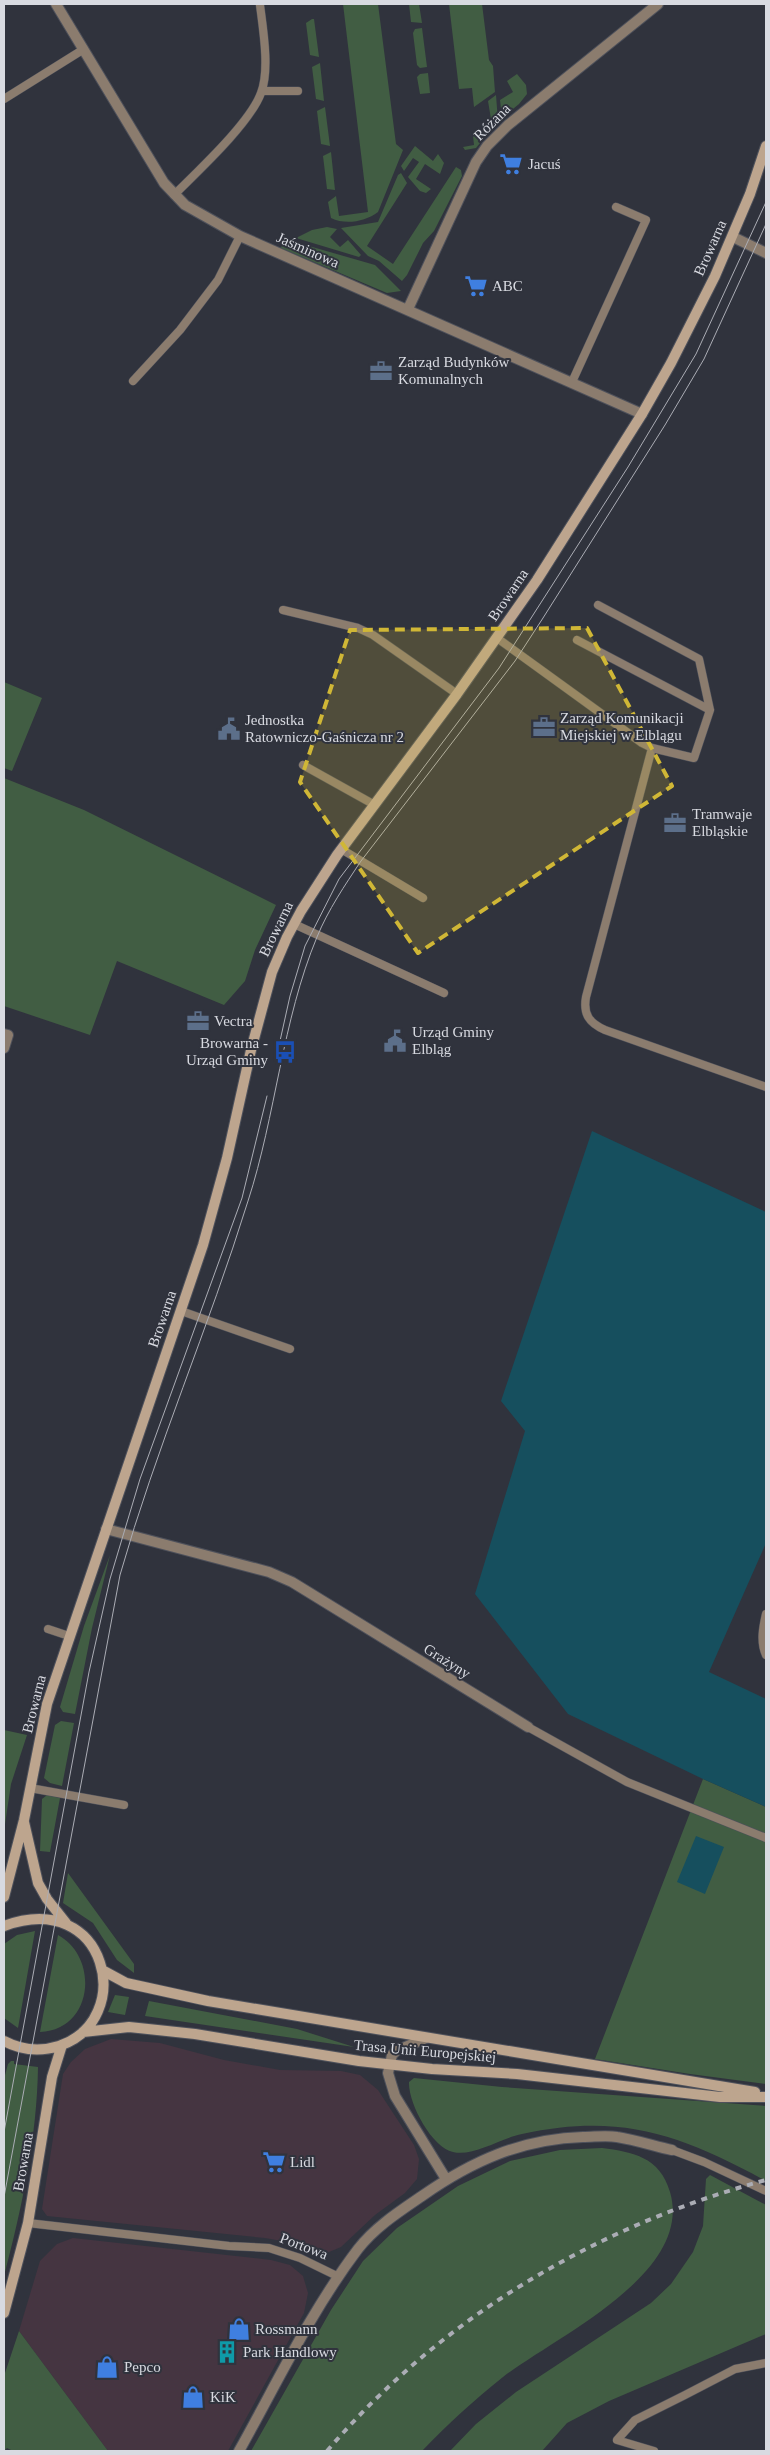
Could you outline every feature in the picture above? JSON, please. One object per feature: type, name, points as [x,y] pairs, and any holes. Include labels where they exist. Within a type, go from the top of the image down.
[{"type":"main road","name":"Browarna","points":[[4,1897],[24,1820],[47,1704],[181,1311],[216,1200],[272,972],[294,924],[341,849],[497,638],[584,508],[642,414],[696,317],[733,237],[766,146]]},
{"type":"main road","name":"Browarna","points":[[24,1820],[38,1883],[47,1900],[66,1923],[78,1930],[92,1945],[102,1970]]},
{"type":"main road","points":[[4,1926],[29,1920],[66,1923]]},
{"type":"main road","points":[[4,2041],[30,2049],[62,2045],[84,2032],[98,2011],[102,1998],[102,1970]]},
{"type":"main road","name":"Trasa Unii Europejskiej","points":[[102,1970],[126,1983],[159,1991],[766,2095]]},
{"type":"main road","name":"Trasa Unii Europejskiej","points":[[84,2032],[130,2027],[194,2034],[325,2056],[389,2064],[517,2074],[720,2097],[766,2095]]},
{"type":"main road","name":"Browarna","points":[[4,2313],[28,2223],[52,2077],[62,2045]]},
{"type":"street","name":"Jaśminowa","points":[[56,4],[159,174],[174,195],[198,214],[297,263],[408,309],[642,414]]},
{"type":"street","name":"Różana","points":[[408,309],[476,162],[487,146],[524,111],[658,4]]},
{"type":"street","points":[[733,237],[766,254]]},
{"type":"street","points":[[4,1048],[6,1035]]},
{"type":"street","name":"Grażyny","points":[[106,1529],[269,1572],[292,1582],[528,1727]]},
{"type":"street","points":[[426,2038],[396,2051],[389,2064],[390,2083],[395,2096],[446,2179]]},
{"type":"street","points":[[339,2277],[371,2234],[446,2179],[481,2160],[532,2142],[566,2138],[615,2137],[672,2150]]},
{"type":"street","name":"Portowa","points":[[239,2451],[318,2309],[339,2277]]},
{"type":"lane","points":[[174,195],[251,113],[262,91],[265,63],[260,5]]},
{"type":"lane","points":[[4,99],[84,49]]},
{"type":"lane","points":[[262,91],[298,90]]},
{"type":"lane","points":[[572,382],[646,220],[616,207]]},
{"type":"lane","points":[[133,382],[180,330],[218,280],[240,236]]},
{"type":"lane","points":[[497,638],[642,743],[652,748],[694,758],[710,710],[699,659],[598,605]]},
{"type":"lane","points":[[283,610],[358,628],[373,634],[457,694]]},
{"type":"lane","points":[[577,640],[710,710]]},
{"type":"lane","points":[[652,748],[586,997],[586,1015],[597,1027],[766,1087]]},
{"type":"lane","points":[[302,765],[373,804]]},
{"type":"lane","points":[[341,849],[423,898]]},
{"type":"lane","points":[[294,924],[444,993]]},
{"type":"lane","points":[[181,1311],[290,1349]]},
{"type":"lane","points":[[766,1614],[762,1628],[763,1649],[766,1655]]},
{"type":"lane","points":[[48,1630],[69,1636]]},
{"type":"lane","name":"Grażyny","points":[[528,1727],[627,1782],[766,1838]]},
{"type":"lane","points":[[30,1788],[124,1805]]},
{"type":"lane","points":[[672,2150],[704,2162],[766,2191]]},
{"type":"lane","name":"Portowa","points":[[28,2223],[275,2249],[300,2258],[339,2277]]},
{"type":"lane","points":[[654,2451],[617,2440],[630,2425],[643,2416],[735,2369],[766,2363]]},
{"type":"highlighted area","points":[[587,628],[672,786],[418,953],[300,782],[350,630]]},
{"type":"shaded area","points":[[111,2039],[160,2043],[224,2060],[280,2070],[341,2071],[360,2075],[378,2090],[414,2145],[419,2159],[417,2179],[405,2193],[375,2215],[341,2247],[322,2253],[287,2242],[265,2238],[47,2216],[42,2209],[63,2074],[71,2062],[85,2049]]},
{"type":"shaded area","points":[[73,2238],[271,2260],[290,2265],[303,2276],[308,2293],[304,2313],[228,2451],[108,2451],[19,2331],[40,2261],[57,2244]]},
{"type":"green space","points":[[343,4],[378,4],[396,144],[403,150],[378,212],[367,218],[349,222],[331,218],[328,202],[336,196],[339,216],[368,212]]},
{"type":"green space","points":[[409,4],[419,4],[422,23],[411,22]]},
{"type":"green space","points":[[449,4],[482,4],[489,60],[493,66],[495,92],[474,107],[472,88],[459,89]]},
{"type":"green space","points":[[314,19],[319,57],[310,55],[306,23]]},
{"type":"green space","points":[[422,28],[427,67],[420,68],[417,65],[413,33],[415,29]]},
{"type":"green space","points":[[320,63],[324,101],[316,99],[312,67]]},
{"type":"green space","points":[[428,73],[430,93],[420,94],[417,77],[420,74]]},
{"type":"green space","points":[[517,74],[526,85],[527,94],[519,104],[502,118],[500,100],[513,92],[507,81]]},
{"type":"green space","points":[[496,95],[498,121],[476,148],[465,150],[463,147],[474,145],[473,136],[492,125],[488,101]]},
{"type":"green space","points":[[325,107],[330,146],[321,144],[317,111]]},
{"type":"green space","points":[[415,146],[433,161],[438,154],[444,163],[440,174],[425,164],[416,179],[431,189],[426,193],[420,191],[408,177],[419,162],[413,158],[404,171],[401,166]]},
{"type":"green space","points":[[331,152],[335,190],[327,189],[323,156]]},
{"type":"green space","points":[[456,167],[461,170],[462,176],[434,231],[423,243],[402,281],[379,261],[368,256],[341,228],[378,222],[398,175],[401,173],[407,183],[367,246],[393,264]]},
{"type":"green space","points":[[327,227],[337,229],[330,237],[340,247],[348,240],[361,255],[359,257],[296,238],[312,230]]},
{"type":"green space","points":[[295,242],[375,265],[401,291],[387,293],[281,248],[282,245]]},
{"type":"green space","points":[[4,682],[42,698],[12,771],[4,768]]},
{"type":"green space","points":[[4,778],[84,810],[276,905],[255,950],[245,981],[224,1005],[117,961],[90,1035],[4,1006]]},
{"type":"green space","points":[[110,1555],[92,1628],[75,1714],[63,1712],[60,1707],[84,1626]]},
{"type":"green space","points":[[61,1721],[74,1723],[62,1786],[50,1783],[44,1778],[55,1725]]},
{"type":"green space","points":[[4,1730],[27,1735],[11,1784],[4,1831]]},
{"type":"green space","points":[[703,1779],[766,1807],[766,2084],[595,2059]]},
{"type":"green space","points":[[47,1795],[60,1798],[50,1852],[40,1851],[42,1799]]},
{"type":"green space","points":[[68,1873],[134,1964],[134,1973],[117,1960],[93,1923],[63,1903]]},
{"type":"green space","points":[[35,1931],[18,2028],[4,2018],[4,1944],[17,1935]]},
{"type":"green space","points":[[58,1935],[71,1946],[80,1960],[85,1975],[85,1991],[80,2006],[71,2019],[58,2028],[40,2032]]},
{"type":"green space","points":[[115,1995],[129,1997],[125,2015],[108,2012]]},
{"type":"green space","points":[[149,2001],[297,2029],[354,2047],[145,2016]]},
{"type":"green space","points":[[14,2061],[14,2064],[38,2067],[32,2146],[17,2224],[4,2276],[4,2079],[8,2064]]},
{"type":"green space","points":[[414,2078],[502,2087],[766,2106],[766,2181],[705,2151],[677,2140],[649,2132],[620,2127],[557,2128],[514,2136],[478,2150],[461,2153],[453,2152],[445,2149],[437,2142],[417,2112],[412,2101],[409,2082]]},
{"type":"green space","points":[[602,2148],[635,2154],[644,2158],[660,2171],[670,2192],[672,2222],[661,2250],[641,2276],[615,2300],[585,2323],[503,2377],[461,2412],[422,2451],[251,2451],[331,2310],[363,2261],[397,2228],[458,2186],[510,2161],[560,2150]]},
{"type":"green space","points":[[710,2175],[766,2205],[766,2334],[609,2401],[567,2423],[542,2451],[450,2451],[476,2424],[516,2392],[651,2303],[671,2284],[693,2252],[703,2226],[706,2179]]},
{"type":"green space","points":[[19,2331],[108,2451],[13,2451],[7,2448],[4,2451],[4,2376]]},
{"type":"water","points":[[592,1131],[766,1212],[766,1543],[709,1672],[766,1699],[766,1807],[568,1714],[475,1594],[525,1431],[501,1401]]},
{"type":"water","points":[[696,1836],[724,1847],[705,1894],[677,1882]]},
{"type":"tram line","points":[[278,1050],[290,996],[305,946],[339,879],[499,668],[628,467],[696,354],[766,202]]},
{"type":"tram line","points":[[4,2197],[120,1575],[166,1434],[217,1295],[248,1201],[266,1135],[295,1002],[317,937],[332,907],[361,861],[515,661],[665,425],[704,359],[766,224]]},
{"type":"tram line","points":[[4,2132],[89,1672],[110,1579],[140,1479],[242,1198],[267,1096]]},
{"type":"railway","points":[[327,2451],[372,2403],[420,2359],[472,2318],[526,2282],[583,2251],[642,2223],[703,2199],[766,2180]]},
{"type":"place","name":"Jacuś","points":[[511,164]]},
{"type":"place","name":"ABC","points":[[476,286]]},
{"type":"place","name":"Zarząd Budynków Komunalnych","points":[[381,371]]},
{"type":"place","name":"Zarząd Komunikacji Miejskiej w Elblągu","points":[[544,727]]},
{"type":"place","name":"Jednostka Ratowniczo-Gaśnicza nr 2","points":[[229,729]]},
{"type":"place","name":"Tramwaje Elbląskie","points":[[675,823]]},
{"type":"place","name":"Vectra","points":[[198,1021]]},
{"type":"place","name":"Urząd Gminy Elbląg","points":[[395,1041]]},
{"type":"place","name":"Browarna - Urząd Gminy","points":[[285,1052]]},
{"type":"place","name":"Lidl","points":[[274,2162]]},
{"type":"place","name":"Rossmann","points":[[239,2329]]},
{"type":"place","name":"Park Handlowy","points":[[227,2352]]},
{"type":"place","name":"Pepco","points":[[107,2367]]},
{"type":"place","name":"KiK","points":[[193,2397]]}]
